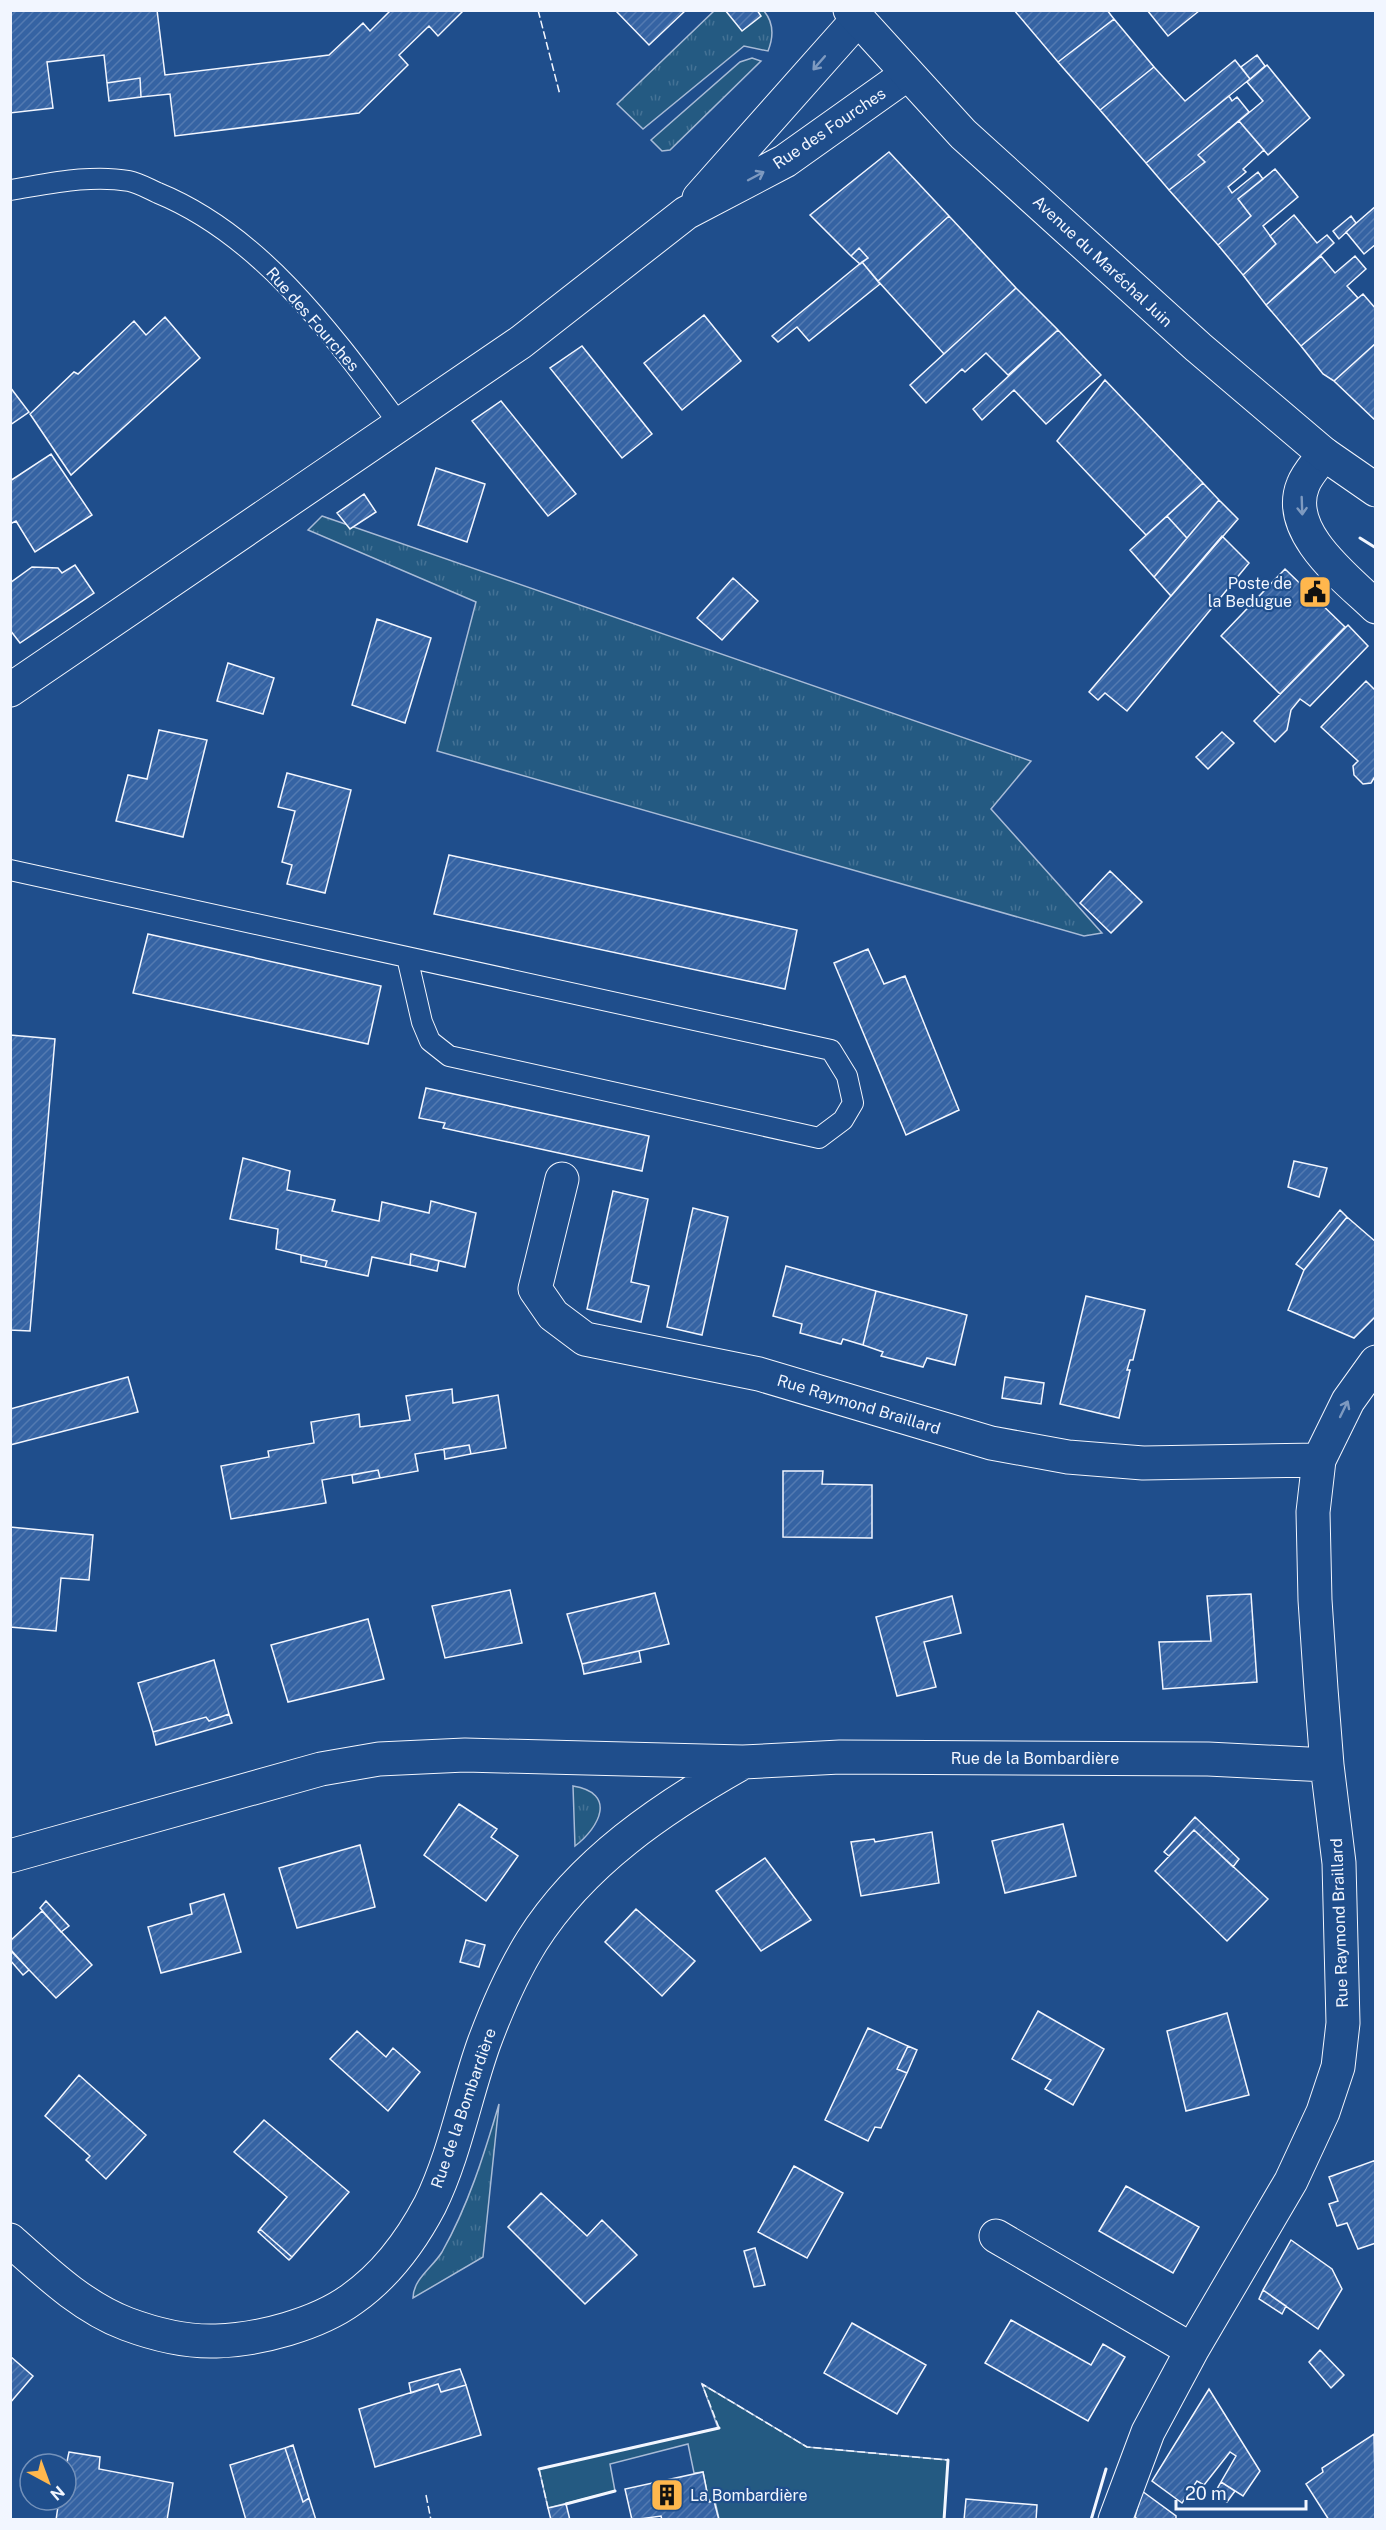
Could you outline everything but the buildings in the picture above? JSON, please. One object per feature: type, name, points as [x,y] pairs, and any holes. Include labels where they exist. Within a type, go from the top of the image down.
[{"type":"street","name":"Avenue du Maréchal Juin","points":[[854,14],[906,75],[963,134],[1139,294],[1324,454],[1376,490]]},
{"type":"street","name":"Rue des Fourches","points":[[686,213],[854,14]]},
{"type":"street","name":"Rue des Fourches","points":[[10,690],[520,342],[686,213],[785,161],[906,75]]},
{"type":"street","points":[[1324,454],[1302,485],[1300,506],[1304,527],[1328,561],[1376,608]]},
{"type":"street","name":"Rue Raymond Braillard","points":[[562,1179],[535,1289],[553,1315],[585,1339],[759,1374],[991,1443],[1068,1457],[1143,1463],[1319,1460]]},
{"type":"street","name":"Rue Raymond Braillard","points":[[1115,2520],[1148,2432],[1192,2350],[1291,2181],[1323,2112],[1338,2067],[1343,2022],[1339,1863],[1327,1765],[1315,1600],[1313,1512],[1319,1460],[1348,1401],[1376,1362]]},
{"type":"street","name":"Rue de la Bombardière","points":[[10,1856],[321,1769],[379,1759],[465,1755],[743,1762],[840,1757],[1196,1758],[1327,1765]]},
{"type":"street","name":"Rue de la Bombardière","points":[[10,2240],[63,2286],[95,2308],[127,2324],[172,2337],[216,2341],[268,2334],[312,2321],[352,2300],[385,2271],[412,2238],[430,2203],[448,2161],[484,2044],[500,2003],[532,1941],[549,1916],[622,1841],[684,1796],[743,1762]]},
{"type":"street","points":[[996,2236],[1192,2350]]},
{"type":"lane","name":"Rue des Fourches","points":[[10,190],[84,180],[130,182],[174,199],[211,222],[262,261],[311,312],[400,425]]},
{"type":"lane","points":[[10,870],[407,957],[831,1050],[847,1076],[853,1103],[843,1120],[819,1138],[448,1056],[430,1041],[422,1022],[407,957]]},
{"type":"green space","points":[[714,11],[764,11],[770,20],[772,30],[768,51],[744,46],[643,129],[617,104]]},
{"type":"green space","points":[[752,58],[761,61],[670,150],[662,151],[651,140],[740,62]]},
{"type":"green space","points":[[322,516],[1031,761],[991,809],[1102,933],[1084,936],[437,751],[476,602],[308,530]]},
{"type":"green space","points":[[573,1786],[587,1790],[600,1803],[597,1821],[575,1846]]},
{"type":"green space","points":[[499,2104],[483,2257],[413,2298],[416,2285],[442,2252],[460,2217]]},
{"type":"green space","points":[[702,2384],[807,2447],[948,2460],[944,2520],[719,2519],[715,2501],[709,2502],[703,2472],[694,2473],[688,2444],[610,2464],[615,2491],[548,2508],[539,2469],[718,2428]]},
{"type":"fence","points":[[538,10],[560,95]]},
{"type":"fence","points":[[719,2428],[702,2384],[807,2447],[948,2460]]},
{"type":"fence","points":[[539,2469],[548,2508]]},
{"type":"fence","points":[[426,2495],[431,2520]]},
{"type":"wall","points":[[1360,538],[1376,548]]},
{"type":"wall","points":[[539,2469],[719,2428]]},
{"type":"wall","points":[[944,2520],[948,2460]]},
{"type":"wall","points":[[1091,2520],[1106,2469]]},
{"type":"wall","points":[[566,2504],[615,2491]]},
{"type":"place","name":"Poste de la Bedugue","points":[[1315,592]]},
{"type":"place","name":"La Bombardière","points":[[667,2495]]}]
